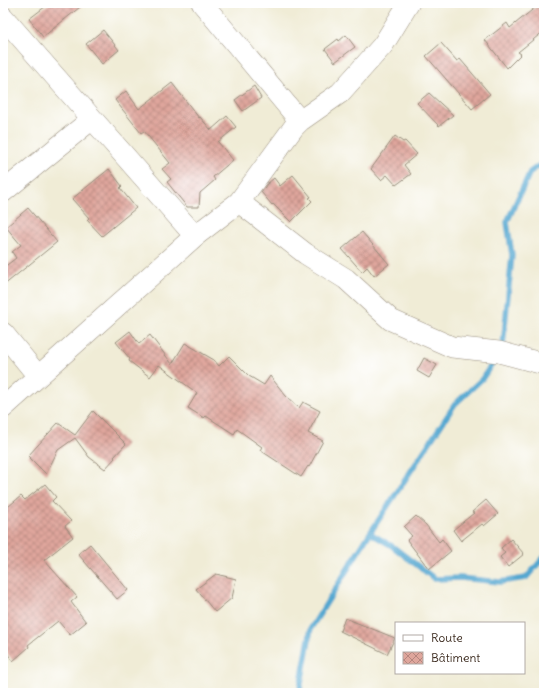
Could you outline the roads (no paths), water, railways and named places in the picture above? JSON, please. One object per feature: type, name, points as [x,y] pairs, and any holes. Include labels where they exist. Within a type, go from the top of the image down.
[{"type":"street","points":[[202,3],[300,121]]},
{"type":"street","points":[[3,408],[195,236],[239,202],[300,121],[340,93],[383,45],[409,3]]},
{"type":"street","points":[[3,17],[195,236]]},
{"type":"street","points":[[3,192],[92,119]]},
{"type":"street","points":[[239,202],[306,254],[346,279],[391,320],[452,347],[499,352],[544,364]]},
{"type":"street","points":[[3,333],[38,376]]},
{"type":"waterway","points":[[501,348],[503,346],[512,255],[507,222],[530,172],[544,162]]},
{"type":"waterway","points":[[301,693],[300,689],[311,628],[370,533],[455,404],[482,379],[497,356]]},
{"type":"waterway","points":[[370,533],[392,546],[435,579],[460,578],[500,582],[526,578],[544,557]]}]
